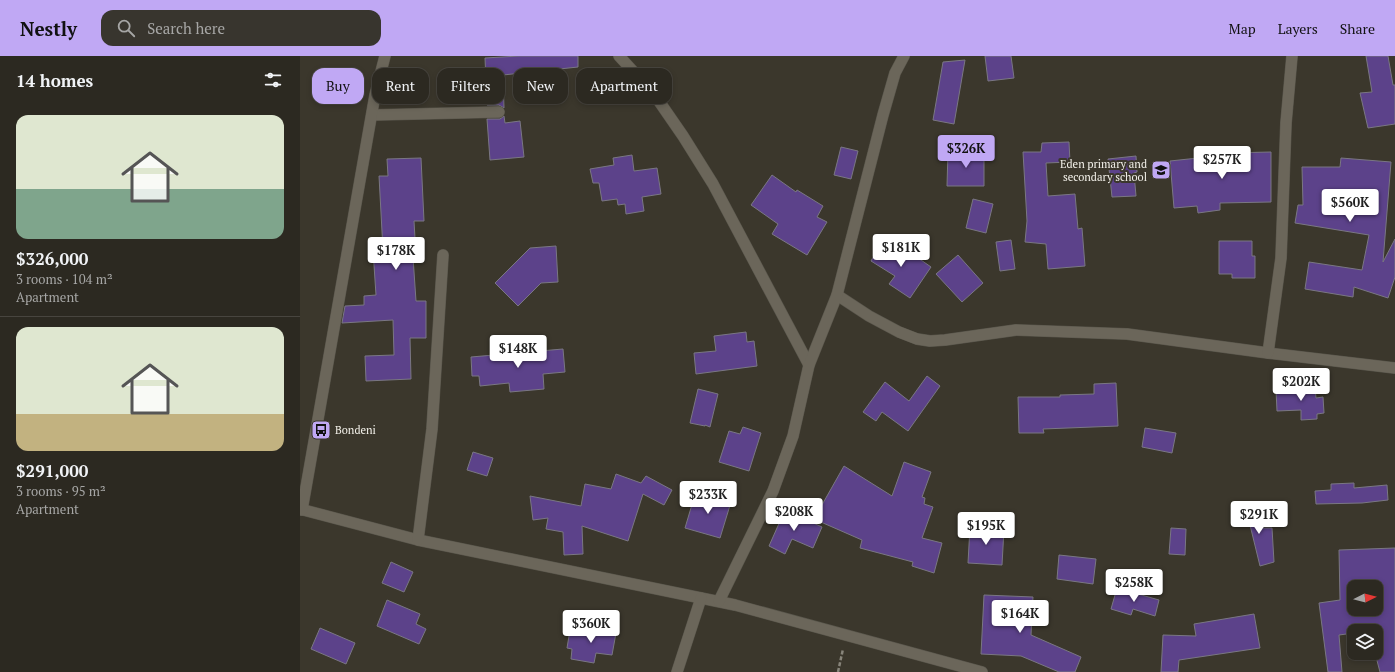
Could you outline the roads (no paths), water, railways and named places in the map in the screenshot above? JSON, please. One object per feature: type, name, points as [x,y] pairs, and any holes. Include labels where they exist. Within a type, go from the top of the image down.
[{"type":"street","points":[[385,56],[375,95],[301,509],[418,540],[719,601],[982,672]]},
{"type":"street","points":[[619,56],[654,94],[683,136],[713,184],[809,365]]},
{"type":"street","points":[[719,601],[773,491],[793,436],[809,365],[837,295],[883,115],[896,73],[904,56]]},
{"type":"street","points":[[1268,353],[1281,258],[1286,123],[1292,56]]},
{"type":"street","points":[[372,115],[499,112]]},
{"type":"street","points":[[418,540],[432,429],[443,255]]},
{"type":"street","points":[[837,295],[869,316],[893,329],[917,339],[938,340],[1016,330],[1127,334],[1395,368]]},
{"type":"street","points":[[676,672],[701,598]]},
{"type":"place","name":"Eden primary and secondary school","points":[[1161,170]]},
{"type":"place","name":"Bondeni","points":[[321,430]]}]
